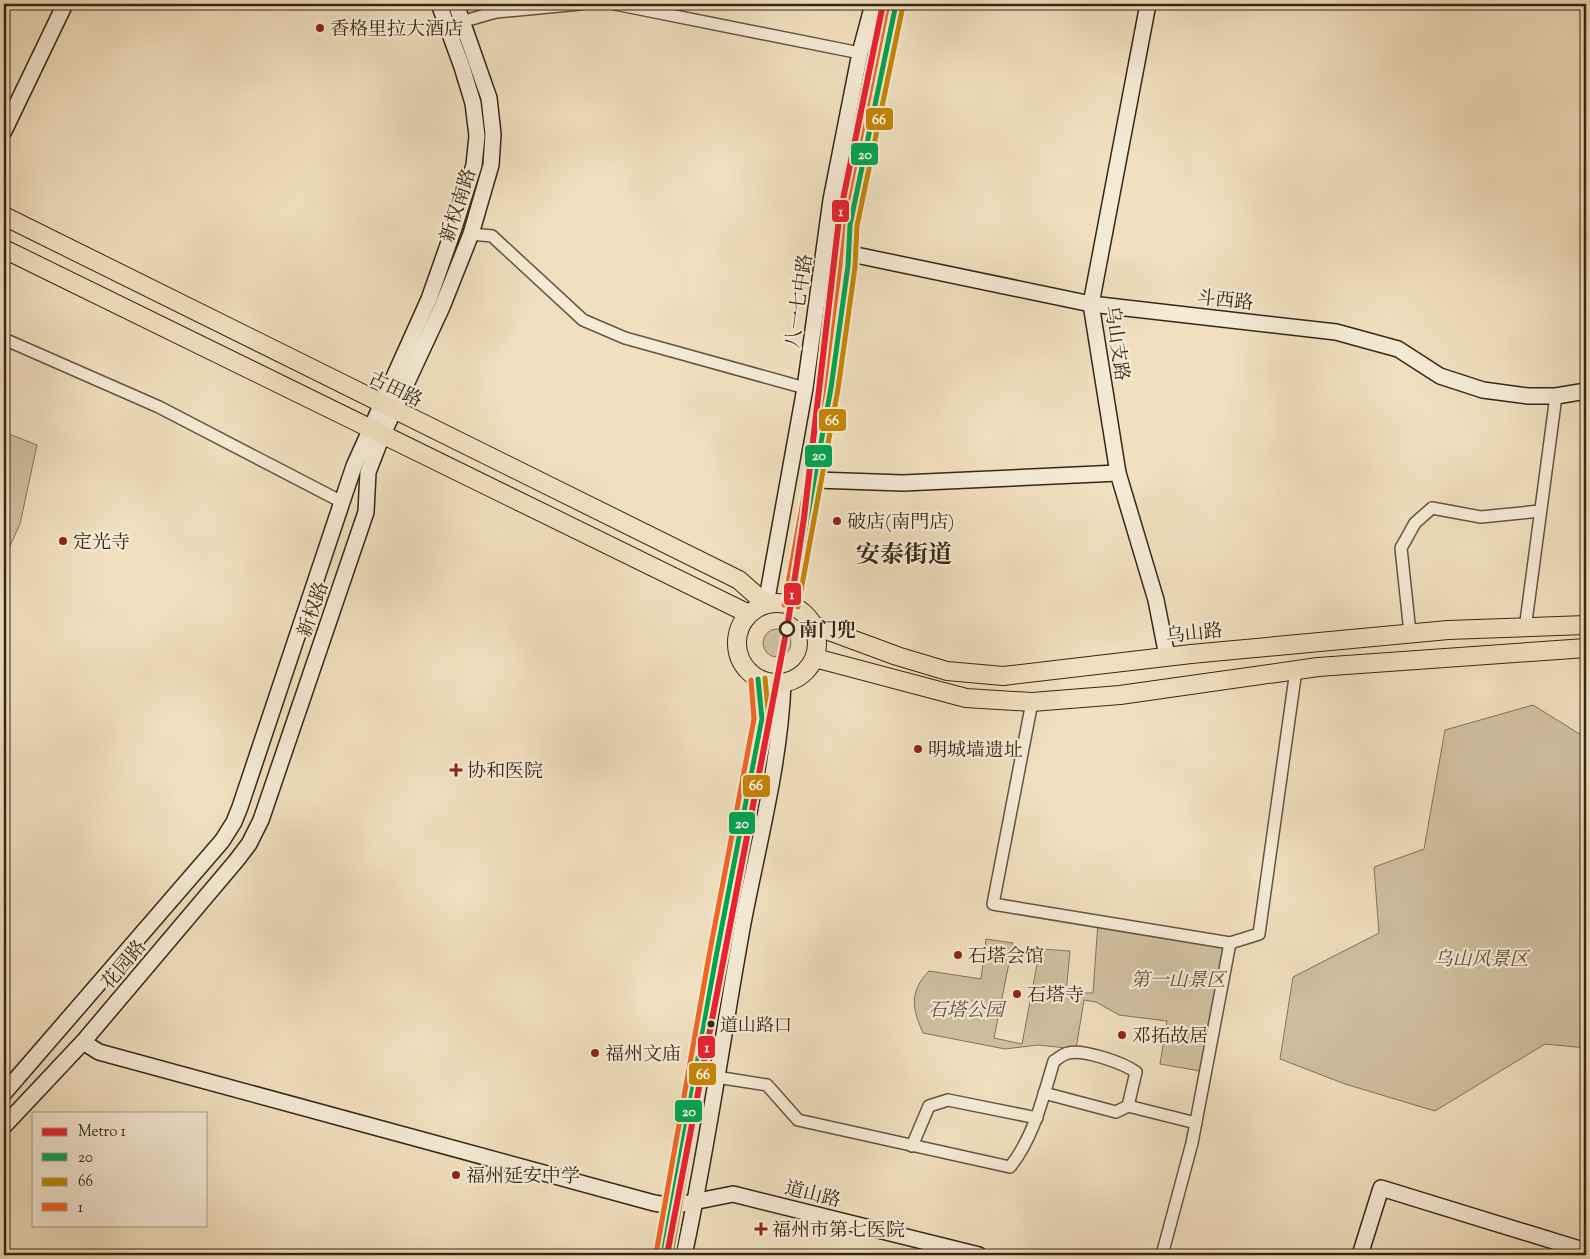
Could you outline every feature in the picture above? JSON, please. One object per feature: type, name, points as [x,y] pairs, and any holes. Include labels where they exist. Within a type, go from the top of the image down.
[{"type":"main road","name":"古田路","points":[[4,216],[738,580],[766,604]]},
{"type":"main road","points":[[4,249],[749,614]]},
{"type":"main road","points":[[782,603],[791,606],[808,617],[813,626],[816,636],[815,658],[802,675],[783,683],[770,683],[758,679],[740,661],[736,648],[739,630],[749,614],[766,604],[782,603]]},
{"type":"main road","name":"乌山路","points":[[813,626],[897,656],[947,671],[1003,676],[1167,656],[1410,633],[1458,629],[1525,629],[1586,626]]},
{"type":"main road","points":[[815,658],[966,698],[1032,702],[1120,695],[1296,670],[1586,648]]},
{"type":"street","points":[[4,131],[65,4]]},
{"type":"street","name":"新权南路","points":[[388,408],[429,299],[474,164],[477,136],[473,103],[439,4]]},
{"type":"street","name":"新权南路","points":[[388,408],[442,308],[471,234],[491,165],[493,134],[489,98],[456,4]]},
{"type":"street","points":[[447,26],[496,12],[580,4]]},
{"type":"street","points":[[615,4],[860,52]]},
{"type":"street","name":"八一七中路","points":[[766,604],[805,388],[831,200],[860,52],[872,4]]},
{"type":"street","points":[[791,606],[816,480],[851,254],[850,225],[878,80],[896,4]]},
{"type":"street","name":"乌山支路","points":[[1148,4],[1091,304],[1118,473],[1156,600],[1167,656]]},
{"type":"street","points":[[471,234],[492,236],[583,320],[625,338],[805,388]]},
{"type":"street","name":"斗西路","points":[[851,254],[1091,304],[1336,332],[1398,349],[1418,363],[1463,385],[1506,394],[1556,396],[1586,391]]},
{"type":"street","points":[[4,339],[159,407],[342,502]]},
{"type":"street","points":[[1525,629],[1556,396]]},
{"type":"street","name":"新权路","points":[[240,807],[342,502],[388,408]]},
{"type":"street","name":"新权路","points":[[261,820],[366,512],[368,472],[376,432]]},
{"type":"street","points":[[816,480],[903,483],[1118,473]]},
{"type":"street","points":[[1410,633],[1401,548],[1415,523],[1432,508],[1481,517],[1540,511]]},
{"type":"street","points":[[1032,702],[993,904],[1230,943],[1259,934],[1296,670]]},
{"type":"street","points":[[663,1255],[716,957],[762,720],[758,679]]},
{"type":"street","points":[[684,1255],[696,1201],[716,1077],[782,722],[783,683]]},
{"type":"street","name":"花园路","points":[[4,1093],[222,841],[234,822],[240,807]]},
{"type":"street","name":"花园路","points":[[4,1126],[82,1042],[244,852],[261,820]]},
{"type":"street","points":[[1162,1255],[1196,1123],[1230,943]]},
{"type":"street","points":[[82,1042],[99,1052],[654,1203],[673,1206]]},
{"type":"street","points":[[716,1077],[767,1085],[798,1120],[1010,1167],[1017,1159],[1036,1118],[1054,1061],[1066,1053],[1078,1052],[1126,1065],[1136,1072],[1128,1106]]},
{"type":"street","points":[[1044,1093],[1116,1112],[1128,1106],[1196,1123]]},
{"type":"street","points":[[912,1146],[929,1106],[948,1100],[1036,1118]]},
{"type":"street","points":[[1360,1255],[1381,1188],[1586,1251]]},
{"type":"street","name":"道山路","points":[[673,1206],[733,1194],[979,1255]]},
{"type":"green space","points":[[4,432],[37,445],[20,524],[4,559]]},
{"type":"green space","points":[[777,629],[787,633],[791,643],[787,653],[777,657],[767,653],[763,643],[767,633]]},
{"type":"green space","name":"乌山风景区","points":[[1533,705],[1586,738],[1586,1048],[1545,1044],[1435,1111],[1345,1084],[1280,1059],[1293,977],[1379,933],[1374,867],[1424,849],[1445,730]]},
{"type":"green space","points":[[1098,922],[1230,943],[1206,1072],[1160,1064],[1167,1021],[1119,1015],[1096,1002],[1084,1000],[1076,1049],[1038,1045],[1005,1049],[923,1033],[916,1016],[914,1000],[918,986],[929,971],[981,979],[986,939],[1013,943],[994,1038],[1022,1044],[1040,949],[1070,951],[1066,993],[1093,993]]},
{"type":"metro line","name":"1","points":[[667,1255],[788,622],[804,518],[839,219],[883,4]]},
{"type":"transit line","name":"1","points":[[784,605],[824,387],[840,265],[843,223],[888,4]]},
{"type":"transit line","name":"20","points":[[791,606],[831,388],[848,266],[850,225],[896,4]]},
{"type":"transit line","name":"66","points":[[798,607],[838,389],[855,267],[857,226],[903,6]]},
{"type":"transit line","name":"66","points":[[671,1255],[723,958],[769,720],[765,678]]},
{"type":"transit line","name":"20","points":[[663,1255],[716,957],[762,719],[758,679]]},
{"type":"transit line","name":"1","points":[[656,1254],[709,956],[754,719],[751,680]]},
{"type":"place","name":"香格里拉大酒店","points":[[320,28]]},
{"type":"place","name":"破店(南門店)","points":[[837,521]]},
{"type":"place","name":"定光寺","points":[[63,541]]},
{"type":"place","name":"南门兜","points":[[787,629]]},
{"type":"place","name":"明城墙遗址","points":[[918,749]]},
{"type":"place","name":"协和医院","points":[[456,770]]},
{"type":"place","name":"石塔会馆","points":[[958,955]]},
{"type":"place","name":"石塔寺","points":[[1017,994]]},
{"type":"place","name":"道山路口","points":[[711,1024]]},
{"type":"place","name":"邓拓故居","points":[[1122,1035]]},
{"type":"place","name":"福州文庙","points":[[595,1053]]},
{"type":"place","name":"福州延安中学","points":[[456,1175]]},
{"type":"place","name":"福州市第七医院","points":[[761,1229]]},
{"type":"district","name":"安泰街道","points":[[904,554]]},
{"type":"park label","name":"第一山景区","points":[[1178,979]]},
{"type":"park label","name":"石塔公园","points":[[966,1009]]}]
